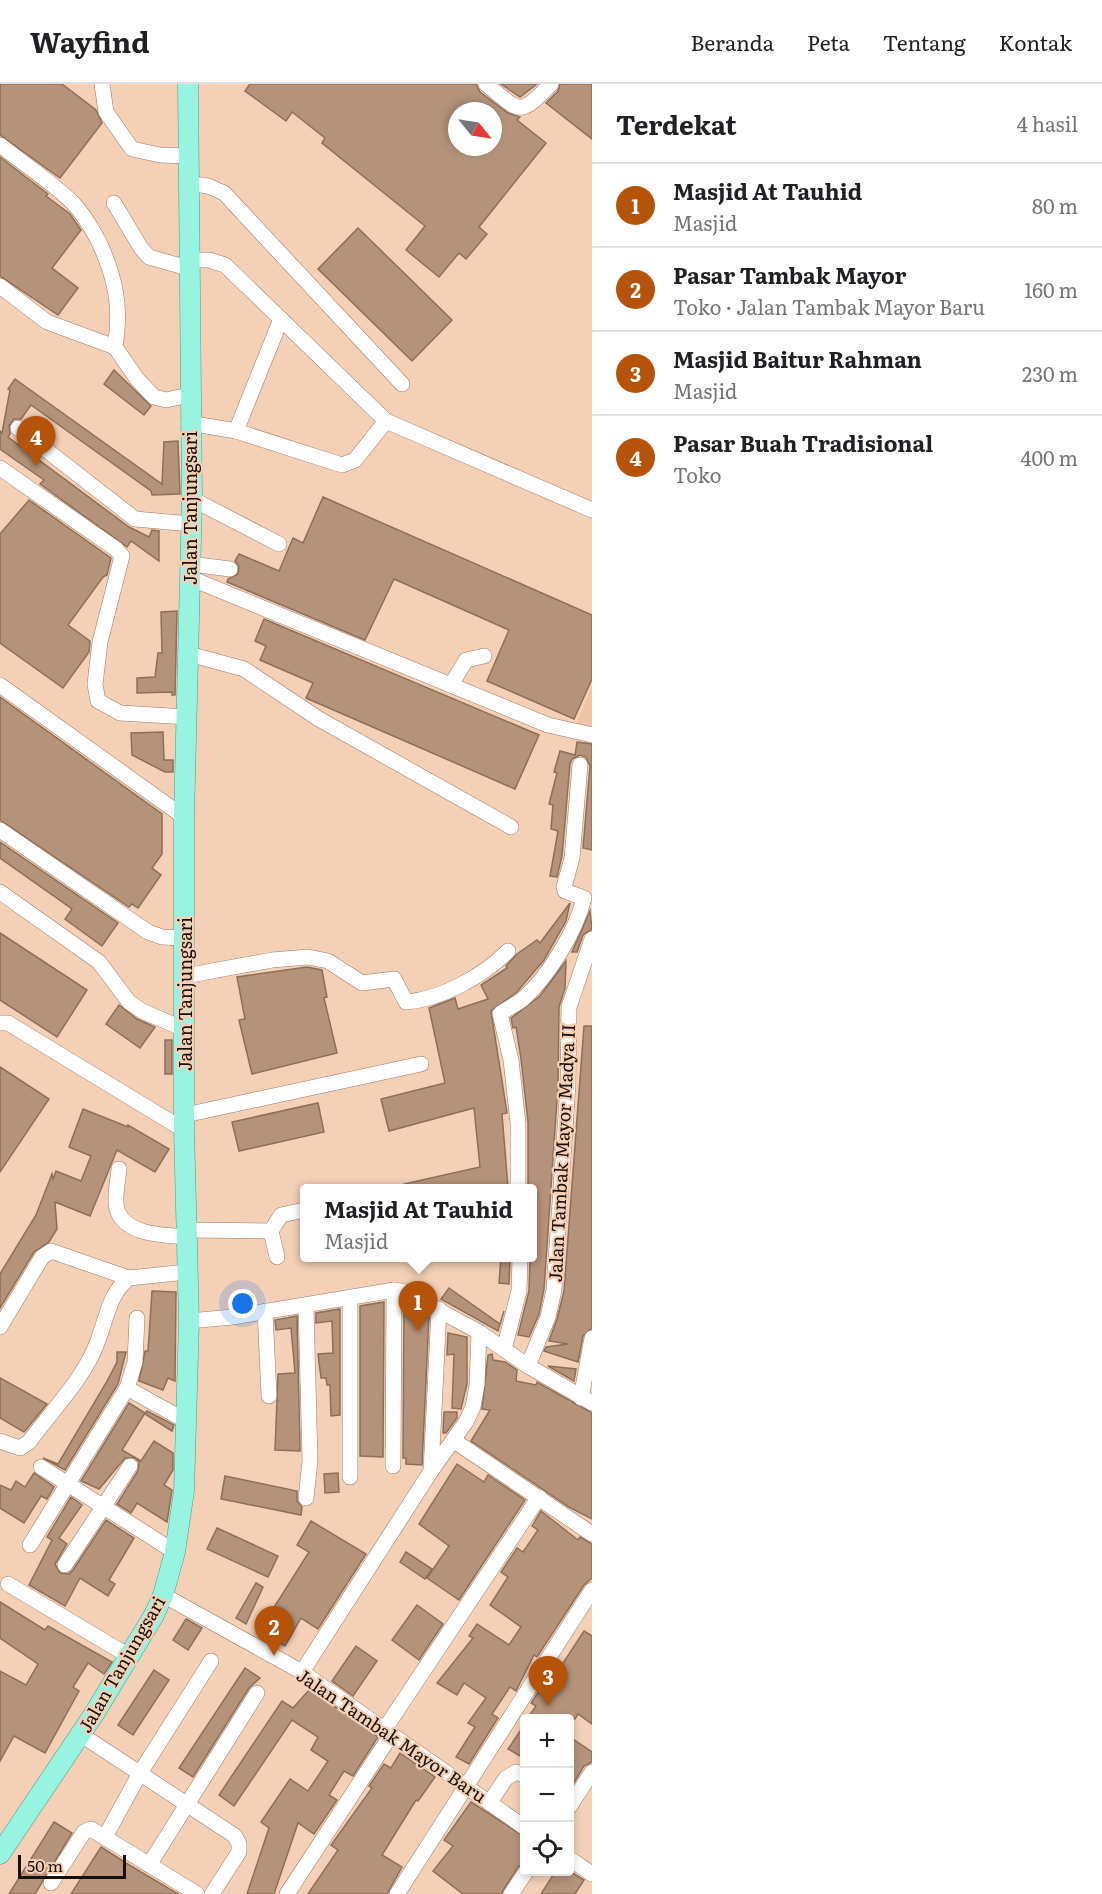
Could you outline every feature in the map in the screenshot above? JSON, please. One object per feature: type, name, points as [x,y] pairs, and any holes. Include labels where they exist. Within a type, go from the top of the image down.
[{"type":"main road","name":"Jalan Tanjungsari","points":[[0,1854],[80,1734],[129,1656],[163,1595],[175,1552],[184,1491],[189,1321],[184,1029],[184,817],[192,499],[189,423],[188,84]]},
{"type":"street","points":[[102,84],[106,112],[132,149],[160,155],[187,156]]},
{"type":"street","points":[[486,84],[511,104],[521,108],[530,105],[551,84]]},
{"type":"street","points":[[0,145],[72,202],[92,228],[111,267],[117,290],[118,327],[115,347]]},
{"type":"street","points":[[187,183],[208,186],[224,193],[402,384]]},
{"type":"street","points":[[114,203],[141,248],[156,261],[188,264],[209,260],[225,265],[386,421],[592,510]]},
{"type":"street","points":[[0,286],[47,322],[115,347],[137,379],[154,397],[166,400],[189,395]]},
{"type":"street","points":[[236,431],[281,319]]},
{"type":"street","points":[[189,423],[236,431],[342,465],[355,460],[386,421]]},
{"type":"street","points":[[18,428],[135,519],[191,524]]},
{"type":"street","points":[[0,468],[116,549],[122,556],[100,642],[95,684],[98,701],[120,713],[188,717]]},
{"type":"street","points":[[192,499],[279,544]]},
{"type":"street","points":[[190,571],[230,569]]},
{"type":"street","points":[[190,571],[560,730],[592,735]]},
{"type":"street","points":[[189,654],[244,669],[319,719],[511,827]]},
{"type":"street","points":[[451,685],[466,660],[484,656]]},
{"type":"street","points":[[0,685],[184,817]]},
{"type":"street","points":[[518,1184],[518,1123],[511,1060],[500,1014],[523,999],[540,979],[568,939],[586,904],[566,891],[564,887],[572,858],[580,765]]},
{"type":"street","points":[[0,830],[148,932],[162,937],[184,938]]},
{"type":"street","points":[[0,892],[99,963],[129,1002],[142,1011],[184,1029]]},
{"type":"street","name":"Jalan Tambak Mayor Madya II","points":[[528,1366],[548,1317],[554,1290],[568,1084],[569,1007],[592,939]]},
{"type":"street","points":[[185,976],[272,960],[318,958],[362,983],[394,980],[406,1002],[454,987],[486,970],[508,951]]},
{"type":"street","points":[[0,1023],[8,1023],[185,1122],[421,1064]]},
{"type":"street","points":[[118,1169],[117,1209],[122,1218],[151,1234],[271,1231]]},
{"type":"street","points":[[277,1257],[271,1231],[281,1215],[300,1211]]},
{"type":"street","points":[[0,1327],[42,1257],[51,1251],[129,1278],[187,1272]]},
{"type":"street","points":[[504,1349],[519,1292],[520,1262]]},
{"type":"street","points":[[0,1441],[20,1448],[29,1442],[88,1362],[115,1294],[129,1278]]},
{"type":"street","points":[[189,1321],[306,1306],[394,1290],[414,1295],[439,1309],[528,1366],[587,1400],[592,1338]]},
{"type":"street","points":[[393,1466],[394,1290]]},
{"type":"street","points":[[350,1298],[350,1477]]},
{"type":"street","points":[[306,1306],[310,1461],[306,1498]]},
{"type":"street","points":[[431,1471],[439,1309]]},
{"type":"street","points":[[265,1311],[269,1396]]},
{"type":"street","points":[[30,1545],[127,1388],[135,1362],[137,1318]]},
{"type":"street","points":[[303,1672],[473,1407],[478,1332]]},
{"type":"street","points":[[127,1388],[186,1421]]},
{"type":"street","points":[[453,1440],[592,1534]]},
{"type":"street","points":[[65,1565],[130,1466]]},
{"type":"street","points":[[42,1467],[105,1505],[175,1552]]},
{"type":"street","points":[[287,1894],[539,1497]]},
{"type":"street","points":[[8,1584],[129,1656]]},
{"type":"street","points":[[398,1894],[592,1590]]},
{"type":"street","name":"Jalan Tambak Mayor Baru","points":[[163,1595],[303,1672],[520,1823]]},
{"type":"street","points":[[105,1837],[140,1773],[211,1661]]},
{"type":"street","points":[[149,1865],[257,1693]]},
{"type":"street","points":[[80,1734],[235,1836],[239,1844],[236,1858],[212,1894]]},
{"type":"street","points":[[574,1800],[592,1772]]},
{"type":"street","points":[[490,1802],[511,1774],[520,1773]]},
{"type":"street","points":[[51,1883],[84,1832],[91,1829],[197,1894]]},
{"type":"street","points":[[574,1862],[592,1874]]},
{"type":"street","points":[[511,1894],[523,1876]]},
{"type":"shaded area","points":[[592,687],[592,734],[574,730]]},
{"type":"building","points":[[0,84],[62,84],[96,110],[102,123],[60,178],[0,135]]},
{"type":"building","points":[[250,84],[476,84],[480,92],[493,102],[448,102],[448,156],[502,156],[502,108],[520,117],[517,120],[546,143],[479,227],[487,234],[466,259],[459,253],[439,277],[406,250],[425,226],[322,143],[325,138],[292,112],[286,121],[245,91]]},
{"type":"building","points":[[501,84],[537,84],[520,97]]},
{"type":"building","points":[[560,84],[592,84],[592,139],[546,103],[558,91]]},
{"type":"building","points":[[0,157],[48,194],[46,196],[70,214],[81,230],[52,268],[78,288],[58,315],[0,276]]},
{"type":"building","points":[[358,228],[452,320],[412,361],[318,269]]},
{"type":"building","points":[[114,370],[151,406],[144,415],[104,384]]},
{"type":"building","points":[[15,379],[162,484],[164,442],[178,441],[180,494],[152,495],[151,491],[31,405],[21,419],[14,419],[9,426],[8,437],[129,527],[149,537],[152,530],[159,531],[159,561],[131,541],[127,547],[40,484],[44,480],[0,449],[0,431],[2,433],[10,390],[8,389]]},
{"type":"building","points":[[323,497],[592,615],[592,679],[574,719],[487,681],[509,630],[394,579],[365,640],[227,582],[228,579],[238,574],[239,566],[235,561],[239,554],[279,571],[293,538],[303,543]]},
{"type":"building","points":[[29,500],[111,558],[107,575],[103,577],[68,625],[90,641],[89,652],[63,688],[0,643],[0,534]]},
{"type":"building","points":[[177,611],[175,695],[172,695],[172,692],[137,693],[137,678],[155,677],[158,653],[162,653],[161,612]]},
{"type":"building","points":[[264,619],[539,735],[515,789],[306,698],[313,683],[260,660],[266,646],[255,641]]},
{"type":"building","points":[[0,697],[162,814],[162,854],[152,868],[161,875],[138,908],[132,904],[129,907],[0,820]]},
{"type":"building","points":[[163,732],[164,760],[173,760],[173,772],[165,772],[132,755],[131,733]]},
{"type":"building","points":[[577,742],[592,744],[592,850],[583,848],[590,766],[586,757],[580,755],[572,759],[570,764],[562,856],[557,877],[550,876],[558,831],[551,829],[553,805],[549,804],[557,773],[554,772],[560,751],[575,755]]},
{"type":"building","points":[[0,842],[118,923],[102,946],[65,919],[72,909],[0,858]]},
{"type":"building","points":[[570,903],[566,921],[544,960],[517,992],[491,1011],[507,1113],[502,1114],[508,1184],[404,1184],[480,1167],[474,1108],[389,1131],[381,1099],[445,1083],[429,1008],[455,998],[458,1009],[488,999],[481,985],[507,968],[506,966],[517,954],[537,940],[540,943]]},
{"type":"building","points":[[590,911],[592,929],[583,935],[577,952],[572,952]]},
{"type":"building","points":[[0,933],[87,990],[57,1037],[0,1000]]},
{"type":"building","points":[[566,961],[565,988],[559,1007],[558,1085],[544,1289],[539,1314],[529,1337],[518,1335],[529,1291],[530,1262],[537,1262],[537,1184],[528,1184],[528,1122],[516,1027],[513,1028],[511,1018],[540,996]]},
{"type":"building","points":[[307,967],[322,970],[327,997],[324,998],[337,1053],[252,1074],[239,1020],[245,1019],[237,977]]},
{"type":"building","points":[[119,1005],[137,1019],[155,1027],[140,1048],[106,1024]]},
{"type":"building","points":[[584,1026],[592,1026],[592,1328],[583,1336],[578,1362],[544,1351],[546,1347],[568,1344],[549,1341],[564,1291]]},
{"type":"building","points":[[165,1040],[172,1040],[172,1074],[165,1074]]},
{"type":"building","points":[[0,1067],[49,1099],[0,1172]]},
{"type":"building","points":[[318,1103],[324,1132],[239,1151],[232,1122]]},
{"type":"building","points":[[83,1109],[128,1127],[128,1125],[169,1149],[155,1172],[117,1150],[90,1216],[55,1202],[57,1229],[49,1242],[34,1252],[0,1308],[0,1274],[36,1215],[52,1174],[53,1179],[56,1171],[81,1181],[91,1156],[69,1147]]},
{"type":"building","points":[[501,1262],[510,1262],[509,1284],[499,1283]]},
{"type":"building","points":[[449,1288],[500,1324],[504,1311],[498,1331],[441,1299]]},
{"type":"building","points":[[152,1291],[176,1292],[175,1381],[168,1378],[163,1390],[139,1381],[145,1351],[148,1351]]},
{"type":"building","points":[[384,1302],[383,1457],[360,1456],[360,1306]]},
{"type":"building","points":[[340,1309],[340,1415],[331,1416],[330,1385],[327,1385],[326,1378],[321,1378],[318,1354],[333,1353],[332,1321],[316,1323],[316,1313]]},
{"type":"building","points":[[404,1309],[416,1309],[429,1316],[422,1465],[406,1464],[406,1458],[403,1458]]},
{"type":"building","points":[[297,1316],[300,1451],[275,1450],[278,1374],[295,1373],[291,1328],[276,1330],[275,1320]]},
{"type":"building","points":[[448,1333],[467,1337],[467,1384],[461,1409],[452,1408],[454,1354],[447,1355]]},
{"type":"building","points":[[117,1352],[126,1352],[118,1384],[65,1470],[43,1458],[58,1464],[106,1383],[117,1362]]},
{"type":"building","points":[[492,1354],[493,1360],[505,1362],[517,1370],[516,1381],[536,1385],[537,1382],[592,1413],[592,1519],[569,1507],[471,1441],[490,1410],[482,1409],[488,1355]]},
{"type":"building","points":[[548,1366],[576,1369],[574,1381]]},
{"type":"building","points":[[0,1378],[47,1404],[24,1432],[0,1418]]},
{"type":"building","points":[[129,1403],[145,1413],[122,1450],[141,1461],[154,1441],[173,1453],[173,1470],[164,1485],[172,1490],[167,1522],[137,1503],[131,1513],[117,1504],[138,1471],[139,1462],[135,1458],[125,1458],[99,1489],[81,1481]]},
{"type":"building","points":[[147,1411],[174,1425],[172,1431],[145,1414]]},
{"type":"building","points":[[444,1412],[457,1412],[457,1418],[446,1433],[443,1433]]},
{"type":"building","points":[[457,1464],[484,1482],[488,1475],[525,1500],[459,1600],[427,1578],[449,1546],[419,1524]]},
{"type":"building","points":[[34,1473],[54,1487],[47,1499],[41,1496],[24,1523],[0,1508],[0,1485],[11,1490],[16,1481],[25,1487]]},
{"type":"building","points":[[338,1473],[339,1492],[325,1493],[324,1474]]},
{"type":"building","points":[[225,1476],[297,1491],[297,1501],[302,1507],[301,1515],[221,1499]]},
{"type":"building","points":[[71,1497],[82,1505],[59,1538],[67,1544],[55,1564],[60,1573],[69,1574],[73,1570],[106,1520],[134,1538],[109,1580],[115,1584],[108,1596],[80,1578],[65,1606],[29,1585],[52,1540],[47,1537]]},
{"type":"building","points":[[541,1511],[578,1540],[580,1537],[592,1544],[592,1578],[584,1585],[537,1657],[534,1655],[516,1691],[510,1687],[492,1714],[498,1718],[469,1764],[456,1757],[475,1727],[468,1723],[486,1698],[464,1683],[457,1695],[437,1683],[473,1638],[469,1636],[477,1624],[509,1645],[521,1627],[490,1605],[508,1577],[501,1572],[517,1548],[523,1552],[538,1530],[532,1526]]},
{"type":"building","points":[[311,1521],[366,1554],[318,1629],[301,1618],[285,1646],[259,1631],[309,1552],[297,1545]]},
{"type":"building","points":[[217,1528],[278,1556],[268,1577],[207,1549]]},
{"type":"building","points":[[406,1552],[432,1569],[425,1579],[400,1562]]},
{"type":"building","points":[[256,1583],[263,1587],[246,1624],[236,1618]]},
{"type":"building","points":[[0,1602],[45,1630],[48,1626],[112,1662],[104,1674],[88,1663],[73,1687],[79,1691],[45,1753],[14,1736],[0,1761],[0,1671],[26,1685],[38,1664],[0,1638]]},
{"type":"building","points":[[417,1605],[443,1624],[419,1660],[392,1640]]},
{"type":"building","points":[[186,1619],[202,1628],[188,1650],[173,1640]]},
{"type":"building","points":[[584,1631],[592,1636],[592,1724],[578,1714],[574,1719],[574,1714],[530,1714],[536,1706],[531,1703],[539,1691],[543,1694]]},
{"type":"building","points":[[356,1646],[377,1661],[353,1696],[332,1681]]},
{"type":"building","points":[[245,1668],[260,1678],[249,1688],[193,1777],[179,1768]]},
{"type":"building","points":[[154,1670],[169,1680],[133,1735],[118,1725]]},
{"type":"building","points":[[310,1689],[378,1737],[353,1776],[344,1771],[329,1795],[337,1800],[314,1834],[298,1823],[274,1894],[247,1894],[269,1828],[261,1822],[290,1779],[308,1791],[328,1761],[311,1750],[318,1737],[292,1720],[234,1806],[219,1795],[282,1701],[293,1708]]},
{"type":"building","points":[[520,1731],[520,1756],[508,1749]]},
{"type":"building","points":[[574,1740],[592,1752],[592,1762],[584,1766],[574,1782]]},
{"type":"building","points":[[400,1753],[435,1777],[418,1801],[416,1800],[382,1855],[402,1867],[387,1894],[308,1894],[338,1850],[331,1845],[372,1788],[369,1786],[384,1764],[391,1768]]},
{"type":"building","points":[[471,1802],[520,1834],[520,1866],[501,1894],[463,1894],[433,1871],[453,1846],[444,1840]]},
{"type":"building","points":[[54,1822],[72,1833],[35,1894],[9,1894]]},
{"type":"building","points":[[101,1847],[126,1863],[178,1894],[71,1894]]},
{"type":"building","points":[[574,1874],[584,1880],[575,1894],[541,1894],[552,1876],[574,1876]]},
{"type":"place","name":"Pasar Buah Tradisional","points":[[36,466]]},
{"type":"place","name":"Masjid At Tauhid","points":[[418,1331]]},
{"type":"place","name":"Pasar Tambak Mayor","points":[[274,1656]]},
{"type":"place","name":"Masjid Baitur Rahman","points":[[548,1706]]}]
